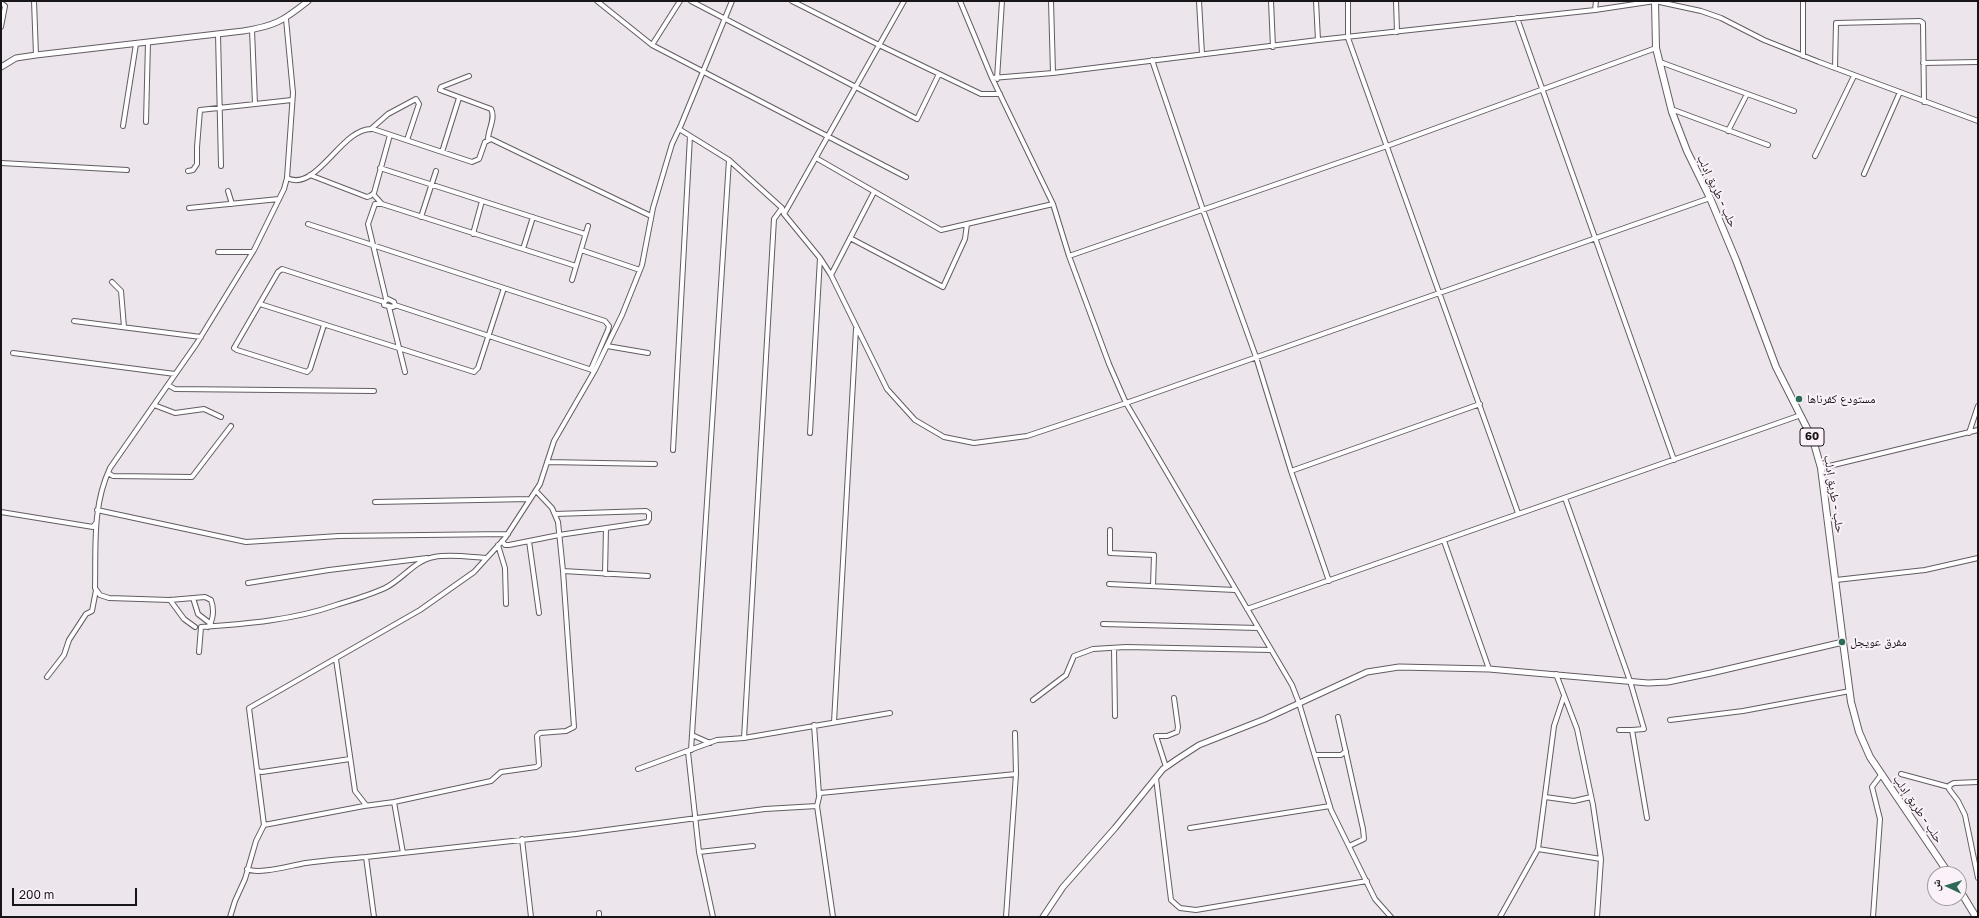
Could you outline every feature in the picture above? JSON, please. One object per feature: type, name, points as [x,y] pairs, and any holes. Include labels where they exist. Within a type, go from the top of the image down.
[{"type":"highway","name":"حلب - طريق إدلب","points":[[1655,1],[1656,48],[1671,109],[1687,151],[1710,198],[1736,260],[1776,367],[1813,440],[1821,468],[1850,691],[1859,732],[1870,757],[1881,775],[1944,866]]},
{"type":"highway","points":[[1967,902],[1976,917]]},
{"type":"street","points":[[34,1],[36,55]]},
{"type":"street","points":[[1,67],[16,58],[252,30],[266,27],[286,19],[308,1]]},
{"type":"street","points":[[597,1],[652,45],[906,177]]},
{"type":"street","points":[[652,45],[680,1]]},
{"type":"street","points":[[691,1],[855,88],[917,119],[939,74]]},
{"type":"street","points":[[230,917],[256,841],[264,825],[249,708],[420,610],[474,572],[508,534],[536,491],[554,441],[608,346],[640,270],[651,216],[672,144],[732,1]]},
{"type":"street","points":[[792,1],[878,45],[982,94],[1000,94]]},
{"type":"street","points":[[784,214],[878,45],[904,2],[898,1]]},
{"type":"street","points":[[960,1],[992,78],[1053,204],[1069,256],[1109,364],[1126,403],[1292,685],[1299,703],[1330,806],[1375,898],[1391,917]]},
{"type":"street","points":[[997,79],[1002,1]]},
{"type":"street","points":[[1051,1],[1053,73]]},
{"type":"street","points":[[1199,1],[1202,54]]},
{"type":"street","points":[[1271,1],[1273,47]]},
{"type":"street","points":[[1316,1],[1318,40]]},
{"type":"street","points":[[1348,1],[1348,38],[1518,513]]},
{"type":"street","points":[[1396,1],[1397,32]]},
{"type":"street","points":[[1595,10],[1596,1]]},
{"type":"street","points":[[992,78],[997,79],[1053,73],[1202,54],[1273,47],[1318,40],[1348,38],[1595,10],[1655,1],[1701,11],[1721,18],[1764,40],[1803,56],[1978,121]]},
{"type":"street","points":[[1803,1],[1803,56]]},
{"type":"street","points":[[1,3],[5,6],[1,27]]},
{"type":"street","points":[[1517,18],[1594,239],[1674,460]]},
{"type":"street","points":[[47,677],[64,655],[69,640],[79,627],[86,614],[92,611],[96,590],[97,510],[102,486],[108,473],[201,337],[252,252],[279,200],[287,178],[292,100],[290,48],[286,19]]},
{"type":"street","points":[[1835,68],[1836,23],[1920,20],[1923,22],[1924,102]]},
{"type":"street","points":[[252,30],[256,104]]},
{"type":"street","points":[[218,34],[221,166]]},
{"type":"street","points":[[146,122],[148,42]]},
{"type":"street","points":[[123,126],[136,44]]},
{"type":"street","points":[[1069,256],[1387,146],[1656,48]]},
{"type":"street","points":[[1152,60],[1203,210],[1256,357],[1292,471],[1329,580]]},
{"type":"street","points":[[1660,62],[1794,111]]},
{"type":"street","points":[[1924,63],[1978,62]]},
{"type":"street","points":[[371,129],[474,162],[479,159],[484,143],[488,139],[488,131],[493,116],[491,109],[442,92],[440,88],[469,76]]},
{"type":"street","points":[[1815,156],[1854,76]]},
{"type":"street","points":[[1864,174],[1900,92]]},
{"type":"street","points":[[1728,130],[1747,94]]},
{"type":"street","points":[[442,152],[459,98]]},
{"type":"street","points":[[287,178],[301,180],[310,176],[351,138],[362,131],[371,129],[388,114],[416,99],[419,104],[407,140]]},
{"type":"street","points":[[188,171],[193,170],[197,164],[196,147],[200,110],[292,100]]},
{"type":"street","points":[[1671,109],[1768,145]]},
{"type":"street","points":[[679,129],[729,160],[782,208],[784,214],[820,258],[831,275],[887,389],[915,420],[944,437],[974,443],[1027,436],[1440,294],[1710,198]]},
{"type":"street","points":[[310,176],[367,197],[373,194],[390,135]]},
{"type":"street","points":[[673,450],[690,136]]},
{"type":"street","points":[[488,139],[493,139],[651,216]]},
{"type":"street","points":[[816,158],[941,230],[1053,204]]},
{"type":"street","points":[[713,917],[699,852],[694,819],[689,751],[692,735],[729,160]]},
{"type":"street","points":[[1,163],[127,170]]},
{"type":"street","points":[[380,168],[585,234]]},
{"type":"street","points":[[421,217],[436,170]]},
{"type":"street","points":[[228,191],[232,204]]},
{"type":"street","points":[[831,275],[874,192]]},
{"type":"street","points":[[373,194],[382,204]]},
{"type":"street","points":[[189,208],[279,200]]},
{"type":"street","points":[[473,234],[482,201]]},
{"type":"street","points":[[395,305],[394,307],[389,307],[384,305],[385,300],[368,224],[375,204],[382,204],[576,266]]},
{"type":"street","points":[[744,738],[774,219],[782,208]]},
{"type":"street","points":[[524,249],[533,217]]},
{"type":"street","points":[[308,224],[605,321],[609,328],[593,370]]},
{"type":"street","points":[[850,238],[943,287],[966,239],[967,224]]},
{"type":"street","points":[[572,280],[588,226]]},
{"type":"street","points":[[581,250],[640,270]]},
{"type":"street","points":[[218,252],[252,252]]},
{"type":"street","points":[[810,433],[820,258]]},
{"type":"street","points":[[324,325],[308,372],[237,350],[234,345],[278,272],[283,269],[394,302],[395,305],[593,370]]},
{"type":"street","points":[[112,282],[121,292],[124,327]]},
{"type":"street","points":[[260,304],[474,372],[478,368],[504,288]]},
{"type":"street","points":[[389,307],[405,372]]},
{"type":"street","points":[[74,321],[201,337]]},
{"type":"street","points":[[834,722],[856,327]]},
{"type":"street","points":[[608,346],[648,353]]},
{"type":"street","points":[[14,353],[175,374]]},
{"type":"street","points":[[168,385],[174,389],[223,391],[374,391]]},
{"type":"street","points":[[154,404],[174,413],[204,409],[221,417]]},
{"type":"street","points":[[1292,471],[1480,404]]},
{"type":"street","points":[[1969,432],[1978,406]]},
{"type":"street","points":[[1247,609],[1801,415]]},
{"type":"street","points":[[108,473],[113,476],[192,477],[231,426]]},
{"type":"street","points":[[1821,468],[1978,430]]},
{"type":"street","points":[[547,462],[655,464]]},
{"type":"street","points":[[264,825],[366,805],[394,802],[491,781],[501,772],[536,767],[539,765],[537,736],[540,733],[566,731],[574,727],[559,534],[555,514],[547,501],[536,491]]},
{"type":"street","points":[[1565,498],[1630,681],[1644,729],[1619,730]]},
{"type":"street","points":[[375,502],[530,499]]},
{"type":"street","points":[[97,510],[246,542],[339,536],[508,534]]},
{"type":"street","points":[[502,541],[508,545],[559,534],[648,522],[649,513],[646,511],[555,514]]},
{"type":"street","points":[[1,512],[93,527],[96,523]]},
{"type":"street","points":[[605,574],[606,528]]},
{"type":"street","points":[[1110,530],[1110,553],[1154,554],[1153,586]]},
{"type":"street","points":[[529,541],[539,613]]},
{"type":"street","points":[[1444,541],[1489,669]]},
{"type":"street","points":[[498,545],[505,568],[506,604]]},
{"type":"street","points":[[248,583],[329,570],[433,557],[451,556],[486,558]]},
{"type":"street","points":[[199,652],[201,627],[209,625],[253,622],[297,615],[334,606],[386,587],[424,561],[433,557]]},
{"type":"street","points":[[1836,580],[1925,570],[1978,558]]},
{"type":"street","points":[[563,571],[648,576]]},
{"type":"street","points":[[1109,584],[1235,590]]},
{"type":"street","points":[[96,590],[100,595],[110,598],[170,600],[205,597],[211,600],[213,605],[209,625]]},
{"type":"street","points":[[193,598],[198,614],[209,625]]},
{"type":"street","points":[[170,600],[184,619],[196,627]]},
{"type":"street","points":[[1103,624],[1258,628]]},
{"type":"street","points":[[1043,917],[1063,887],[1166,767],[1199,745],[1265,719],[1367,672],[1380,668],[1399,667],[1489,669],[1630,681],[1668,682],[1777,659],[1843,642]]},
{"type":"street","points":[[1114,648],[1115,716]]},
{"type":"street","points":[[1033,700],[1066,676],[1074,656],[1093,649],[1271,650]]},
{"type":"street","points":[[336,659],[355,791],[366,805]]},
{"type":"street","points":[[1556,674],[1577,729],[1591,797],[1601,859],[1597,917]]},
{"type":"street","points":[[1670,720],[1743,711],[1850,691]]},
{"type":"street","points":[[1500,917],[1538,849],[1554,726],[1564,696]]},
{"type":"street","points":[[1166,767],[1156,736],[1168,736],[1177,732],[1178,727],[1174,698]]},
{"type":"street","points":[[638,769],[717,740],[744,738],[890,713]]},
{"type":"street","points":[[1338,717],[1364,839],[1349,846]]},
{"type":"street","points":[[814,725],[819,796],[817,806],[833,917]]},
{"type":"street","points":[[1633,730],[1637,765],[1647,818]]},
{"type":"street","points":[[1006,917],[1016,774],[1015,733]]},
{"type":"street","points":[[692,735],[710,743]]},
{"type":"street","points":[[1315,755],[1341,755],[1346,751]]},
{"type":"street","points":[[257,771],[262,772],[350,759]]},
{"type":"street","points":[[819,796],[820,793],[1016,774]]},
{"type":"street","points":[[1901,774],[1949,787],[1965,815],[1978,878]]},
{"type":"street","points":[[1873,917],[1880,819],[1872,787],[1881,775]]},
{"type":"street","points":[[1156,778],[1171,900],[1180,908],[1196,910],[1367,881]]},
{"type":"street","points":[[1949,787],[1954,783],[1978,782]]},
{"type":"street","points":[[1545,798],[1574,801],[1591,797]]},
{"type":"street","points":[[394,802],[403,853]]},
{"type":"street","points":[[247,869],[251,871],[265,870],[307,863],[694,819],[765,809],[817,806]]},
{"type":"street","points":[[1190,828],[1330,806]]},
{"type":"street","points":[[522,839],[531,916],[525,917]]},
{"type":"street","points":[[699,852],[753,846]]},
{"type":"street","points":[[1538,849],[1601,859]]},
{"type":"street","points":[[366,857],[374,917]]},
{"type":"place","name":"مستودع كفرناها","points":[[1799,399]]},
{"type":"place","name":"مفرق عويجل","points":[[1842,642]]}]
